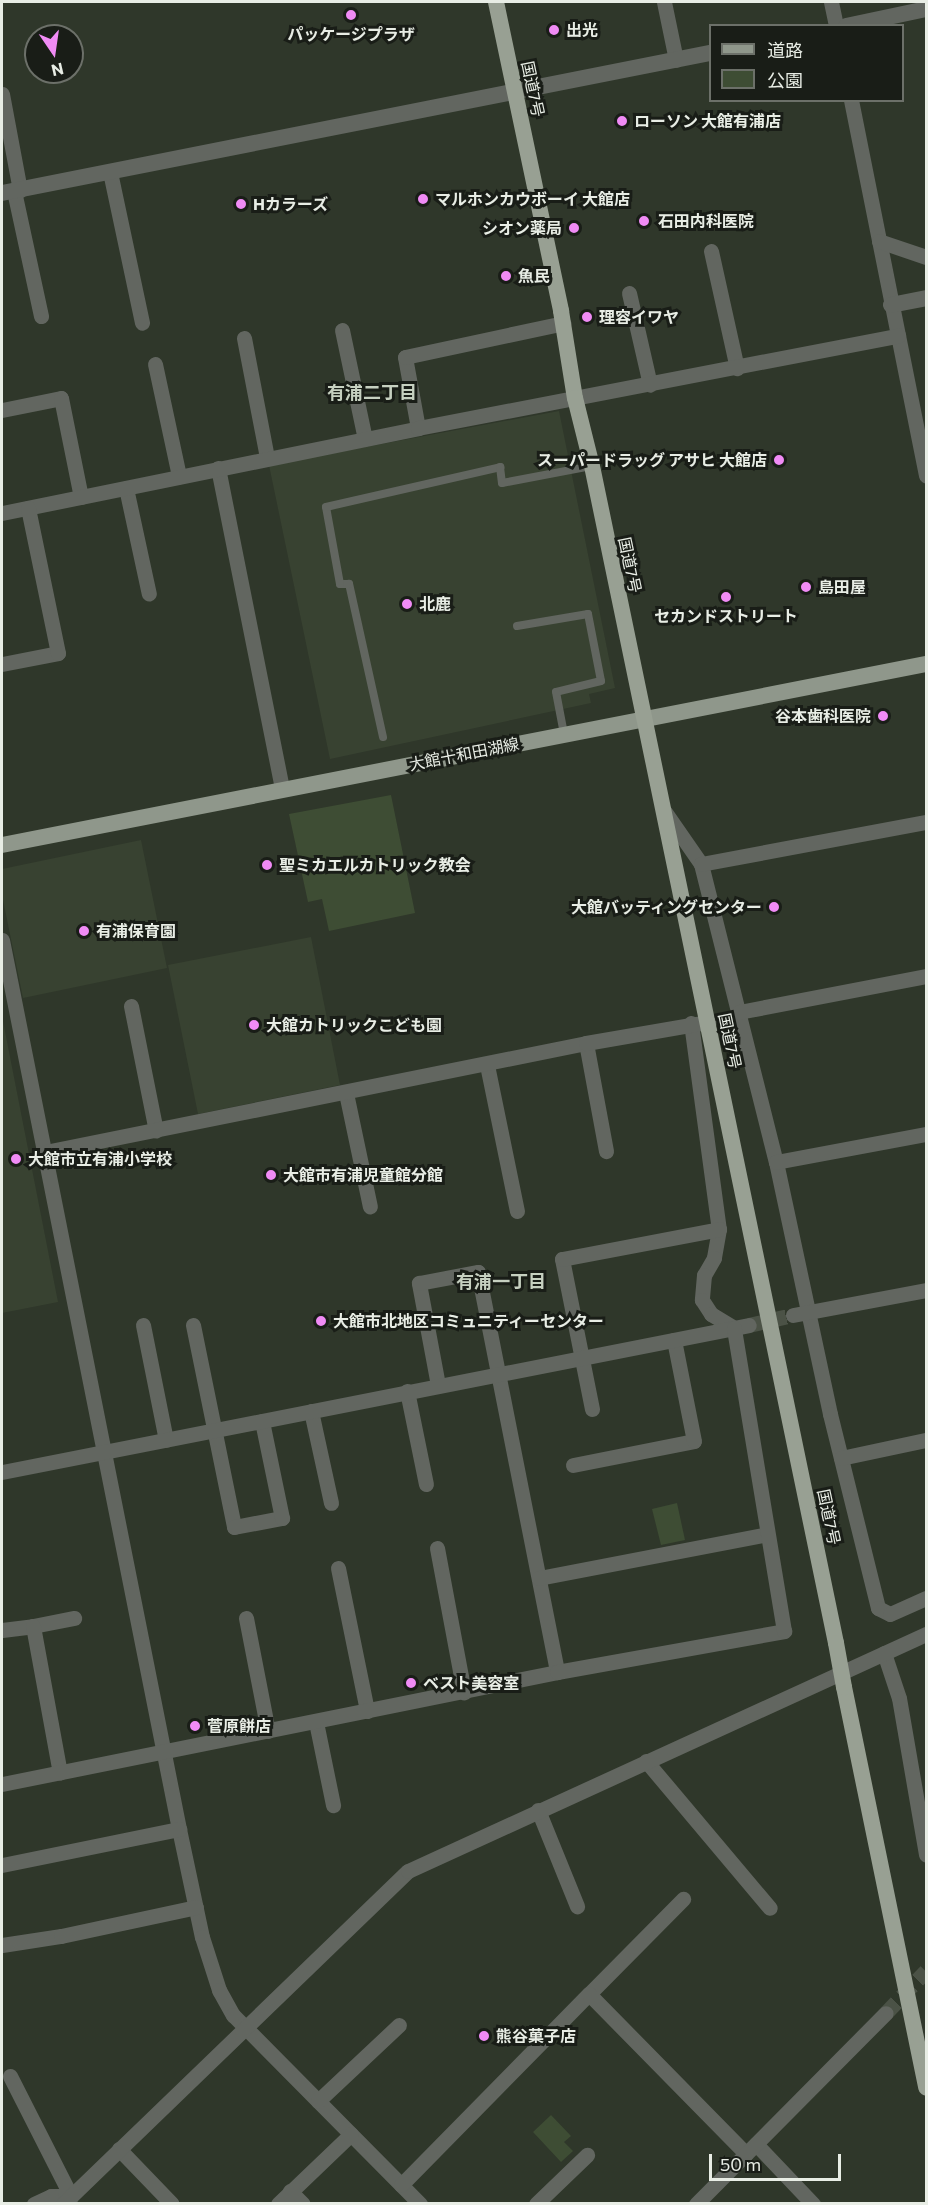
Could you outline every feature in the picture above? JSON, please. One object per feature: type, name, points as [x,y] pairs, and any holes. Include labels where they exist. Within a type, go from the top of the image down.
[{"type":"highway","name":"国道7号","points":[[496,2],[563,323],[575,398],[592,466],[708,1022],[927,2088]]},
{"type":"main road","name":"大館十和田湖線","points":[[2,845],[927,664]]},
{"type":"street","points":[[664,2],[676,60]]},
{"type":"street","points":[[831,2],[836,24]]},
{"type":"street","points":[[856,24],[927,9]]},
{"type":"street","points":[[12,191],[515,94],[709,53]]},
{"type":"street","points":[[2,94],[12,191],[41,316]]},
{"type":"street","points":[[851,102],[927,476]]},
{"type":"street","points":[[110,172],[142,323]]},
{"type":"street","points":[[879,241],[927,256]]},
{"type":"street","points":[[711,251],[737,368]]},
{"type":"street","points":[[629,293],[650,385]]},
{"type":"street","points":[[891,305],[927,298]]},
{"type":"street","points":[[418,428],[405,357],[563,323]]},
{"type":"street","points":[[342,330],[365,439]]},
{"type":"street","points":[[2,513],[418,428],[898,336]]},
{"type":"street","points":[[244,338],[267,458]]},
{"type":"street","points":[[155,364],[179,476]]},
{"type":"street","points":[[2,410],[61,398],[81,497]]},
{"type":"street","points":[[218,468],[282,789]]},
{"type":"street","points":[[126,488],[149,594]]},
{"type":"street","points":[[2,664],[58,653],[28,508]]},
{"type":"street","points":[[663,810],[701,864],[776,1162],[841,1458],[878,1608],[890,1614],[927,1598]]},
{"type":"street","points":[[701,864],[927,822]]},
{"type":"street","points":[[2,940],[179,1829],[196,1907],[219,1990],[233,2015],[420,2204]]},
{"type":"street","points":[[740,1012],[927,976]]},
{"type":"street","points":[[131,1006],[156,1131]]},
{"type":"street","points":[[45,1152],[488,1065],[586,1043],[691,1023],[708,1022]]},
{"type":"street","points":[[691,1023],[719,1229],[714,1258],[704,1275],[702,1300],[711,1314],[742,1326]]},
{"type":"street","points":[[586,1043],[606,1151]]},
{"type":"street","points":[[488,1065],[517,1211]]},
{"type":"street","points":[[346,1093],[370,1207]]},
{"type":"street","points":[[776,1162],[927,1134]]},
{"type":"street","points":[[592,1409],[562,1259],[719,1229]]},
{"type":"street","points":[[438,1385],[419,1283],[478,1272],[556,1672]]},
{"type":"street","points":[[793,1315],[927,1290]]},
{"type":"street","points":[[143,1325],[166,1440]]},
{"type":"street","points":[[193,1325],[234,1527],[282,1518],[262,1421]]},
{"type":"street","points":[[2,1472],[742,1326]]},
{"type":"street","points":[[2,1784],[556,1672],[784,1630],[767,1534],[742,1326]]},
{"type":"street","points":[[573,1466],[694,1441],[674,1340]]},
{"type":"street","points":[[407,1392],[426,1484]]},
{"type":"street","points":[[311,1411],[331,1503]]},
{"type":"street","points":[[841,1458],[927,1440]]},
{"type":"street","points":[[539,1578],[767,1534]]},
{"type":"street","points":[[437,1548],[464,1692]]},
{"type":"street","points":[[338,1568],[367,1711]]},
{"type":"street","points":[[2,1630],[74,1618]]},
{"type":"street","points":[[246,1618],[268,1731]]},
{"type":"street","points":[[33,1626],[60,1773]]},
{"type":"street","points":[[67,2200],[408,1872],[538,1810],[927,1634]]},
{"type":"street","points":[[884,1653],[899,1698],[927,1855]]},
{"type":"street","points":[[316,1722],[333,1805]]},
{"type":"street","points":[[646,1761],[770,1908]]},
{"type":"street","points":[[538,1810],[577,1905]]},
{"type":"street","points":[[2,1865],[179,1829]]},
{"type":"street","points":[[401,2184],[683,1899]]},
{"type":"street","points":[[2,1945],[61,1936],[196,1907]]},
{"type":"street","points":[[589,1994],[751,2149],[813,2204]]},
{"type":"street","points":[[696,2204],[886,2013]]},
{"type":"street","points":[[318,2101],[399,2025]]},
{"type":"street","points":[[10,2076],[67,2200]]},
{"type":"street","points":[[278,2204],[351,2134]]},
{"type":"street","points":[[119,2149],[172,2204]]},
{"type":"street","points":[[536,2204],[587,2155]]},
{"type":"street","points":[[290,2192],[303,2204]]},
{"type":"street","points":[[34,2204],[51,2196],[67,2200]]},
{"type":"lane","points":[[382,737],[349,584],[340,584],[326,507],[500,467],[502,483],[592,466]]},
{"type":"lane","points":[[517,626],[588,614],[601,681],[556,692],[564,734]]},
{"type":"shaded area","name":"北鹿","points":[[559,411],[615,688],[589,694],[591,703],[330,759],[269,465]]},
{"type":"shaded area","name":"有浦保育園","points":[[141,840],[167,968],[23,998],[2,895],[2,869]]},
{"type":"shaded area","name":"大館カトリックこども園","points":[[311,937],[340,1085],[198,1114],[168,965]]},
{"type":"shaded area","name":"大館市立有浦小学校","points":[[2,1016],[58,1302],[2,1313]]},
{"type":"green space","points":[[391,795],[415,913],[329,931],[322,899],[308,902],[289,814]]},
{"type":"green space","points":[[677,1503],[685,1540],[661,1545],[652,1509]]},
{"type":"green space","points":[[551,2115],[571,2136],[564,2142],[573,2151],[561,2162],[533,2132]]},
{"type":"tunnel","points":[[749,1325],[793,1315]]},
{"type":"tunnel","points":[[886,2013],[926,1971]]},
{"type":"place","name":"パッケージプラザ","points":[[351,15]]},
{"type":"place","name":"出光","points":[[554,30]]},
{"type":"place","name":"ローソン 大館有浦店","points":[[622,121]]},
{"type":"place","name":"マルホンカウボーイ 大館店","points":[[423,199]]},
{"type":"place","name":"Hカラーズ","points":[[241,204]]},
{"type":"place","name":"石田内科医院","points":[[644,221]]},
{"type":"place","name":"シオン薬局","points":[[574,228]]},
{"type":"place","name":"魚民","points":[[506,276]]},
{"type":"place","name":"理容イワヤ","points":[[587,317]]},
{"type":"place","name":"スーパードラッグ アサヒ 大館店","points":[[779,460]]},
{"type":"place","name":"島田屋","points":[[806,587]]},
{"type":"place","name":"セカンドストリート","points":[[726,597]]},
{"type":"place","name":"北鹿","points":[[407,604]]},
{"type":"place","name":"谷本歯科医院","points":[[883,716]]},
{"type":"place","name":"聖ミカエルカトリック教会","points":[[267,865]]},
{"type":"place","name":"大館バッティングセンター","points":[[774,907]]},
{"type":"place","name":"有浦保育園","points":[[84,931]]},
{"type":"place","name":"大館カトリックこども園","points":[[254,1025]]},
{"type":"place","name":"大館市立有浦小学校","points":[[16,1159]]},
{"type":"place","name":"大館市有浦児童館分館","points":[[271,1175]]},
{"type":"place","name":"大館市北地区コミュニティーセンター","points":[[321,1321]]},
{"type":"place","name":"ベスト美容室","points":[[411,1683]]},
{"type":"place","name":"菅原餅店","points":[[195,1726]]},
{"type":"place","name":"熊谷菓子店","points":[[484,2036]]},
{"type":"district","name":"有浦二丁目","points":[[372,392]]},
{"type":"district","name":"有浦一丁目","points":[[501,1281]]}]
